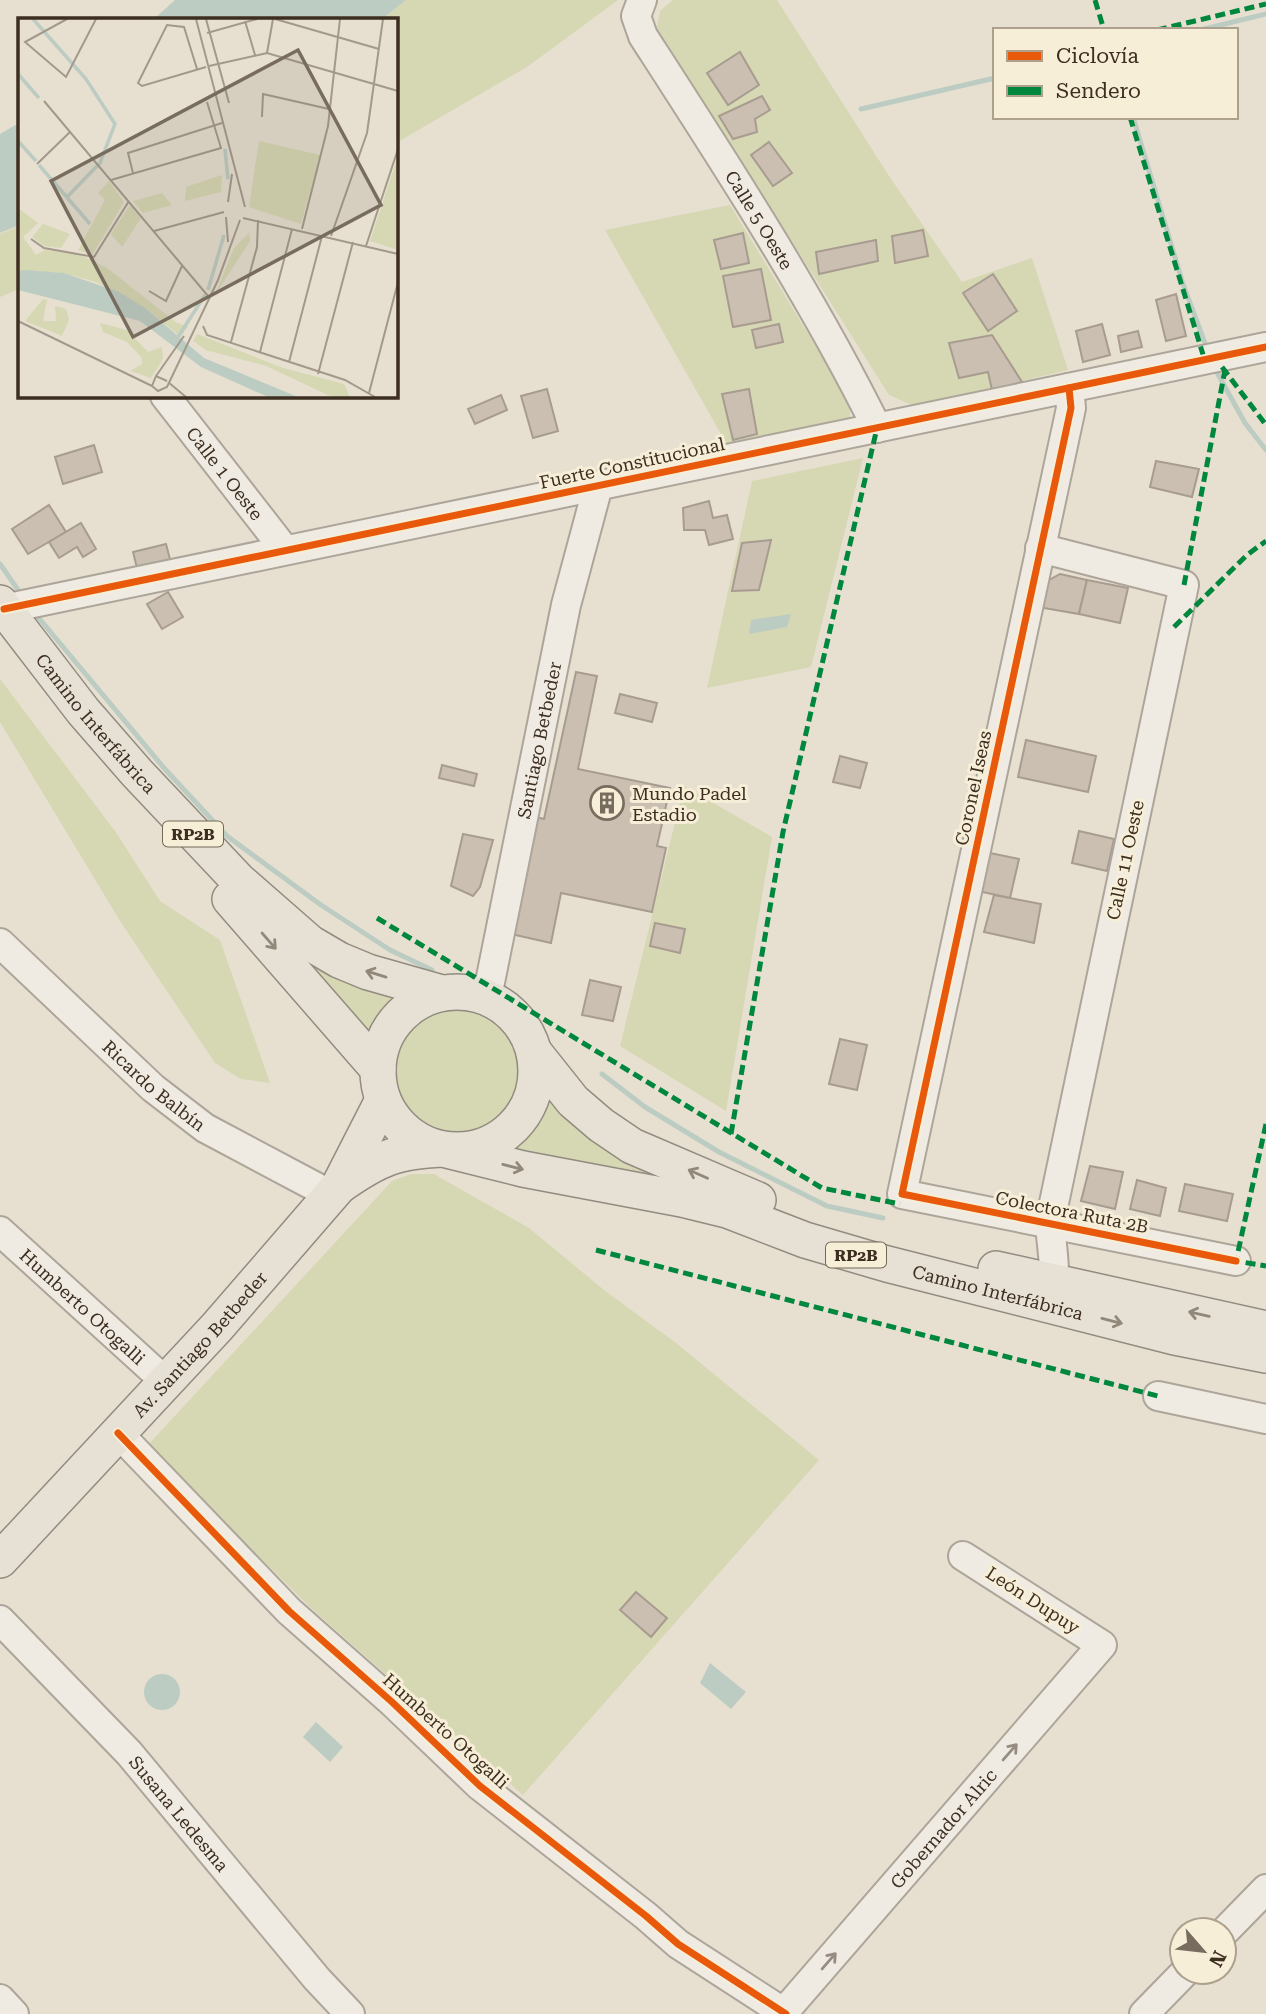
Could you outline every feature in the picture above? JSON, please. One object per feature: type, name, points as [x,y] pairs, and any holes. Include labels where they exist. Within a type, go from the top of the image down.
[{"type":"main road","name":"Camino Interfábrica","points":[[1,614],[137,773],[239,881],[310,943],[339,960],[368,972],[442,993]]},
{"type":"main road","name":"Camino Interfábrica","points":[[1,614],[74,732],[251,921],[381,1085],[395,1121],[413,1137],[445,1149],[523,1169],[693,1201],[727,1210],[805,1240],[887,1264],[1175,1336],[1266,1355]]},
{"type":"main road","name":"Camino Interfábrica","points":[[381,1085],[383,1043],[396,1020],[417,1002],[442,993],[465,992],[487,997],[508,1010],[525,1029],[534,1052],[536,1076],[531,1100],[519,1120],[501,1136],[480,1147],[445,1149]]},
{"type":"main road","name":"Camino Interfábrica","points":[[534,1052],[573,1101],[601,1125],[632,1146],[741,1194],[818,1224],[912,1251],[1266,1329]]},
{"type":"main road","points":[[335,1190],[381,1085]]},
{"type":"main road","points":[[335,1190],[374,1162],[410,1150],[445,1149]]},
{"type":"main road","name":"Av. Santiago Betbeder","points":[[4,1550],[217,1327],[335,1190]]},
{"type":"street","name":"Calle 5 Oeste","points":[[639,8],[643,36],[720,156],[852,377],[877,428]]},
{"type":"street","name":"Fuerte Constitucional","points":[[1,614],[285,550],[1266,347]]},
{"type":"street","name":"Coronel Iseas","points":[[902,1194],[1071,408],[1069,388]]},
{"type":"street","name":"Calle 1 Oeste","points":[[165,397],[285,550]]},
{"type":"street","name":"Santiago Betbeder","points":[[487,997],[566,605],[598,486]]},
{"type":"street","name":"Calle 11 Oeste","points":[[1040,548],[1184,585],[1050,1222],[1055,1264],[1054,1281]]},
{"type":"street","name":"Ricardo Balbín","points":[[0,943],[153,1088],[205,1128],[335,1190]]},
{"type":"street","name":"Colectora Ruta 2B","points":[[902,1194],[1236,1261]]},
{"type":"street","name":"Humberto Otogalli","points":[[0,1231],[166,1382]]},
{"type":"street","points":[[1158,1396],[1266,1419]]},
{"type":"street","name":"Humberto Otogalli","points":[[118,1433],[289,1611],[392,1702],[480,1786],[678,1944],[785,2013]]},
{"type":"street","name":"León Dupuy","points":[[964,1556],[1102,1645]]},
{"type":"street","name":"Susana Ledesma","points":[[0,1620],[129,1753],[309,1969],[350,2014]]},
{"type":"street","name":"Gobernador Alric","points":[[785,2013],[1102,1645]]},
{"type":"street","points":[[1238,1918],[1266,1889]]},
{"type":"street","points":[[1144,2014],[1171,1986]]},
{"type":"street","points":[[0,1999],[14,2014]]},
{"type":"green space","points":[[406,0],[618,0],[527,67],[397,142],[397,18],[383,18]]},
{"type":"green space","points":[[673,0],[777,0],[889,176],[962,282],[1032,258],[1068,370],[914,406],[889,395],[657,28],[660,11]]},
{"type":"green space","points":[[730,205],[850,403],[850,423],[729,448],[605,230]]},
{"type":"green space","points":[[18,226],[18,289],[0,297],[0,234]]},
{"type":"green space","points":[[863,458],[811,667],[707,688],[752,481]]},
{"type":"green space","points":[[0,679],[115,831],[160,901],[220,940],[270,1083],[241,1079],[215,1063],[120,921],[0,722]]},
{"type":"green space","points":[[684,786],[772,837],[726,1111],[620,1046]]},
{"type":"green space","points":[[267,914],[411,991],[386,1008],[368,1039]]},
{"type":"green space","points":[[458,1008],[482,1013],[503,1027],[517,1048],[522,1072],[517,1096],[503,1117],[482,1131],[458,1136],[434,1131],[413,1117],[399,1096],[394,1072],[399,1048],[413,1027],[434,1013]]},
{"type":"green space","points":[[550,1087],[600,1132],[805,1224],[988,1280],[511,1150],[528,1136],[538,1123]]},
{"type":"green space","points":[[411,1174],[434,1174],[529,1228],[819,1460],[523,1795],[313,1610],[147,1446],[392,1181]]},
{"type":"shaded area","points":[[175,0],[406,0],[383,18],[155,18]]},
{"type":"shaded area","points":[[18,124],[18,225],[0,233],[0,134]]},
{"type":"shaded area","points":[[791,614],[787,627],[749,634],[751,620]]},
{"type":"shaded area","points":[[710,1663],[746,1692],[731,1709],[700,1683]]},
{"type":"shaded area","points":[[162,1674],[175,1679],[180,1692],[175,1705],[162,1710],[149,1705],[144,1692],[149,1679]]},
{"type":"shaded area","points":[[316,1722],[343,1747],[330,1762],[303,1737]]},
{"type":"building","points":[[740,52],[759,85],[728,105],[707,73]]},
{"type":"building","points":[[762,96],[770,110],[755,119],[757,132],[733,139],[719,116]]},
{"type":"building","points":[[769,142],[792,173],[773,186],[751,155]]},
{"type":"building","points":[[923,230],[928,256],[895,263],[892,236]]},
{"type":"building","points":[[743,233],[749,263],[721,269],[714,240]]},
{"type":"building","points":[[876,240],[878,261],[819,274],[816,252]]},
{"type":"building","points":[[761,269],[771,320],[733,327],[723,276]]},
{"type":"building","points":[[993,274],[1017,311],[988,331],[963,293]]},
{"type":"building","points":[[1176,294],[1186,336],[1166,341],[1156,300]]},
{"type":"building","points":[[779,324],[783,342],[756,348],[752,330]]},
{"type":"building","points":[[1102,324],[1110,355],[1083,362],[1076,331]]},
{"type":"building","points":[[1138,331],[1142,347],[1121,352],[1118,336]]},
{"type":"building","points":[[992,335],[1022,382],[992,390],[988,372],[959,378],[949,343]]},
{"type":"building","points":[[547,389],[558,431],[533,438],[521,396]]},
{"type":"building","points":[[749,389],[757,434],[733,440],[722,394]]},
{"type":"building","points":[[501,395],[507,410],[475,424],[468,409]]},
{"type":"building","points":[[94,445],[102,472],[63,484],[55,457]]},
{"type":"building","points":[[1156,461],[1199,469],[1192,497],[1150,487]]},
{"type":"building","points":[[709,501],[713,518],[727,515],[733,539],[709,545],[705,530],[684,530],[683,508]]},
{"type":"building","points":[[49,505],[66,532],[28,554],[12,529]]},
{"type":"building","points":[[81,523],[96,549],[83,557],[77,547],[59,558],[49,542]]},
{"type":"building","points":[[771,540],[759,590],[732,591],[742,543]]},
{"type":"building","points":[[166,544],[171,563],[138,572],[133,552]]},
{"type":"building","points":[[1060,574],[1087,580],[1079,614],[1038,607],[1042,584]]},
{"type":"building","points":[[1087,580],[1128,588],[1120,623],[1079,614]]},
{"type":"building","points":[[168,592],[183,617],[162,629],[147,604]]},
{"type":"building","name":"Mundo Padel Estadio","points":[[576,672],[597,676],[578,769],[670,788],[657,846],[666,848],[652,912],[561,893],[551,943],[511,934],[536,817],[544,819]]},
{"type":"building","points":[[620,694],[657,703],[652,722],[615,713]]},
{"type":"building","points":[[1026,740],[1096,756],[1088,792],[1018,777]]},
{"type":"building","points":[[840,756],[867,763],[860,788],[833,782]]},
{"type":"building","points":[[442,765],[477,774],[474,786],[439,778]]},
{"type":"building","points":[[1079,831],[1114,839],[1107,871],[1072,863]]},
{"type":"building","points":[[463,834],[493,840],[480,887],[473,896],[451,886]]},
{"type":"building","points":[[985,852],[1019,859],[1010,898],[978,891]]},
{"type":"building","points":[[994,895],[1041,904],[1034,943],[984,932]]},
{"type":"building","points":[[655,923],[685,929],[680,953],[650,946]]},
{"type":"building","points":[[590,980],[621,987],[613,1021],[582,1015]]},
{"type":"building","points":[[840,1039],[867,1045],[857,1090],[829,1084]]},
{"type":"building","points":[[1090,1166],[1123,1172],[1115,1209],[1081,1201]]},
{"type":"building","points":[[1137,1180],[1166,1188],[1160,1216],[1130,1209]]},
{"type":"building","points":[[1185,1184],[1233,1194],[1227,1221],[1179,1211]]},
{"type":"building","points":[[636,1592],[667,1618],[651,1637],[620,1610]]},
{"type":"waterway","points":[[1208,28],[1266,14]]},
{"type":"waterway","points":[[861,109],[993,78]]},
{"type":"waterway","points":[[1134,119],[1183,284],[1208,351]]},
{"type":"waterway","points":[[1214,367],[1245,423],[1266,450]]},
{"type":"waterway","points":[[0,564],[23,597]]},
{"type":"waterway","points":[[33,611],[164,768],[227,836],[321,905],[390,950],[432,970]]},
{"type":"waterway","points":[[602,1074],[645,1107],[719,1152],[827,1206],[883,1218]]},
{"type":"marked path","points":[[1095,0],[1103,28]]},
{"type":"marked path","points":[[1165,28],[1266,4]]},
{"type":"marked path","points":[[1131,119],[1205,361]]},
{"type":"marked path","points":[[1222,367],[1266,425]]},
{"type":"marked path","points":[[1184,585],[1225,370]]},
{"type":"marked path","points":[[731,1134],[783,832],[877,428]]},
{"type":"marked path","points":[[1174,627],[1247,555],[1266,541]]},
{"type":"marked path","points":[[377,918],[822,1188],[900,1204]]},
{"type":"marked path","points":[[1266,1124],[1236,1261],[1266,1266]]},
{"type":"marked path","points":[[596,1250],[1158,1396]]},
{"type":"cycle path","points":[[4,609],[1266,347]]},
{"type":"cycle path","points":[[1069,388],[1071,408],[902,1194],[1236,1261]]},
{"type":"cycle path","points":[[118,1433],[289,1611],[392,1702],[480,1786],[678,1944],[786,2014]]},
{"type":"place","name":"Mundo Padel Estadio","points":[[607,803]]}]
